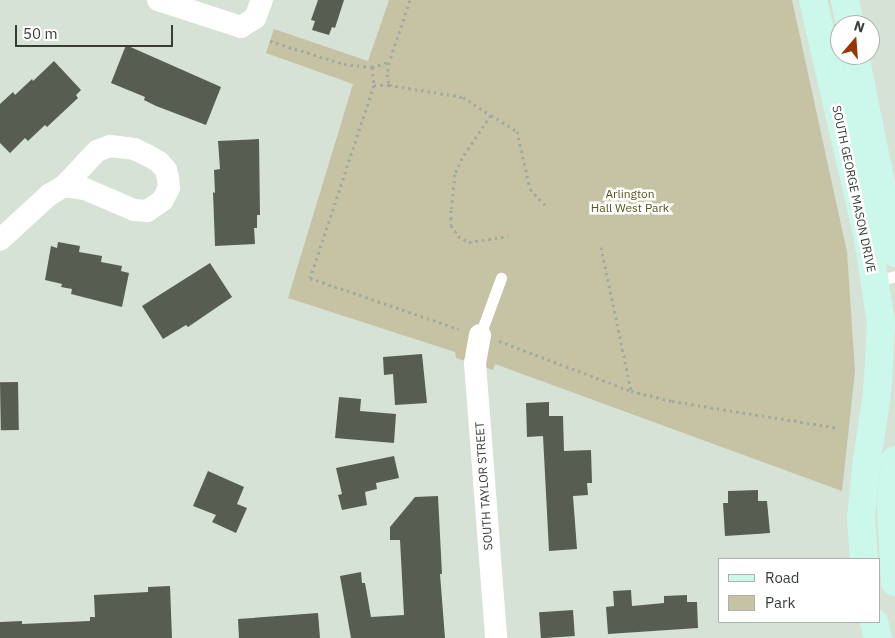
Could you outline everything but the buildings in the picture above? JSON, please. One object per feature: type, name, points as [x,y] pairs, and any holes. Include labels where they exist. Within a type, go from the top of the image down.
[{"type":"main road","name":"SOUTH GEORGE MASON DRIVE","points":[[813,0],[868,239],[885,278],[877,394],[867,458],[861,518],[864,558]]},
{"type":"main road","points":[[845,0],[848,15]]},
{"type":"main road","points":[[858,65],[895,253]]},
{"type":"main road","points":[[895,460],[891,506],[895,582]]},
{"type":"main road","points":[[874,623],[878,638]]},
{"type":"street","points":[[158,0],[241,27],[256,18],[262,0]]},
{"type":"street","points":[[0,240],[49,195],[64,186]]},
{"type":"street","name":"SOUTH TAYLOR STREET","points":[[479,334],[475,363],[496,638]]},
{"type":"lane","points":[[479,334],[501,278]]},
{"type":"path","points":[[389,85],[387,74],[389,62],[410,0]]},
{"type":"path","points":[[270,41],[344,64],[372,68],[389,62]]},
{"type":"path","points":[[372,68],[374,85],[310,278],[479,334],[631,390],[672,401],[839,428]]},
{"type":"path","points":[[374,85],[389,85],[463,97],[517,131],[530,189],[548,208]]},
{"type":"path","points":[[491,116],[462,158],[455,174],[450,210],[451,225],[458,236],[469,242],[509,236]]},
{"type":"path","points":[[600,247],[631,390]]},
{"type":"green space","name":"Arlington Hall West Park","points":[[389,0],[792,0],[847,252],[855,371],[842,491],[495,364],[493,370],[456,358],[455,352],[288,298],[353,84],[266,53],[274,29],[368,61]]}]
